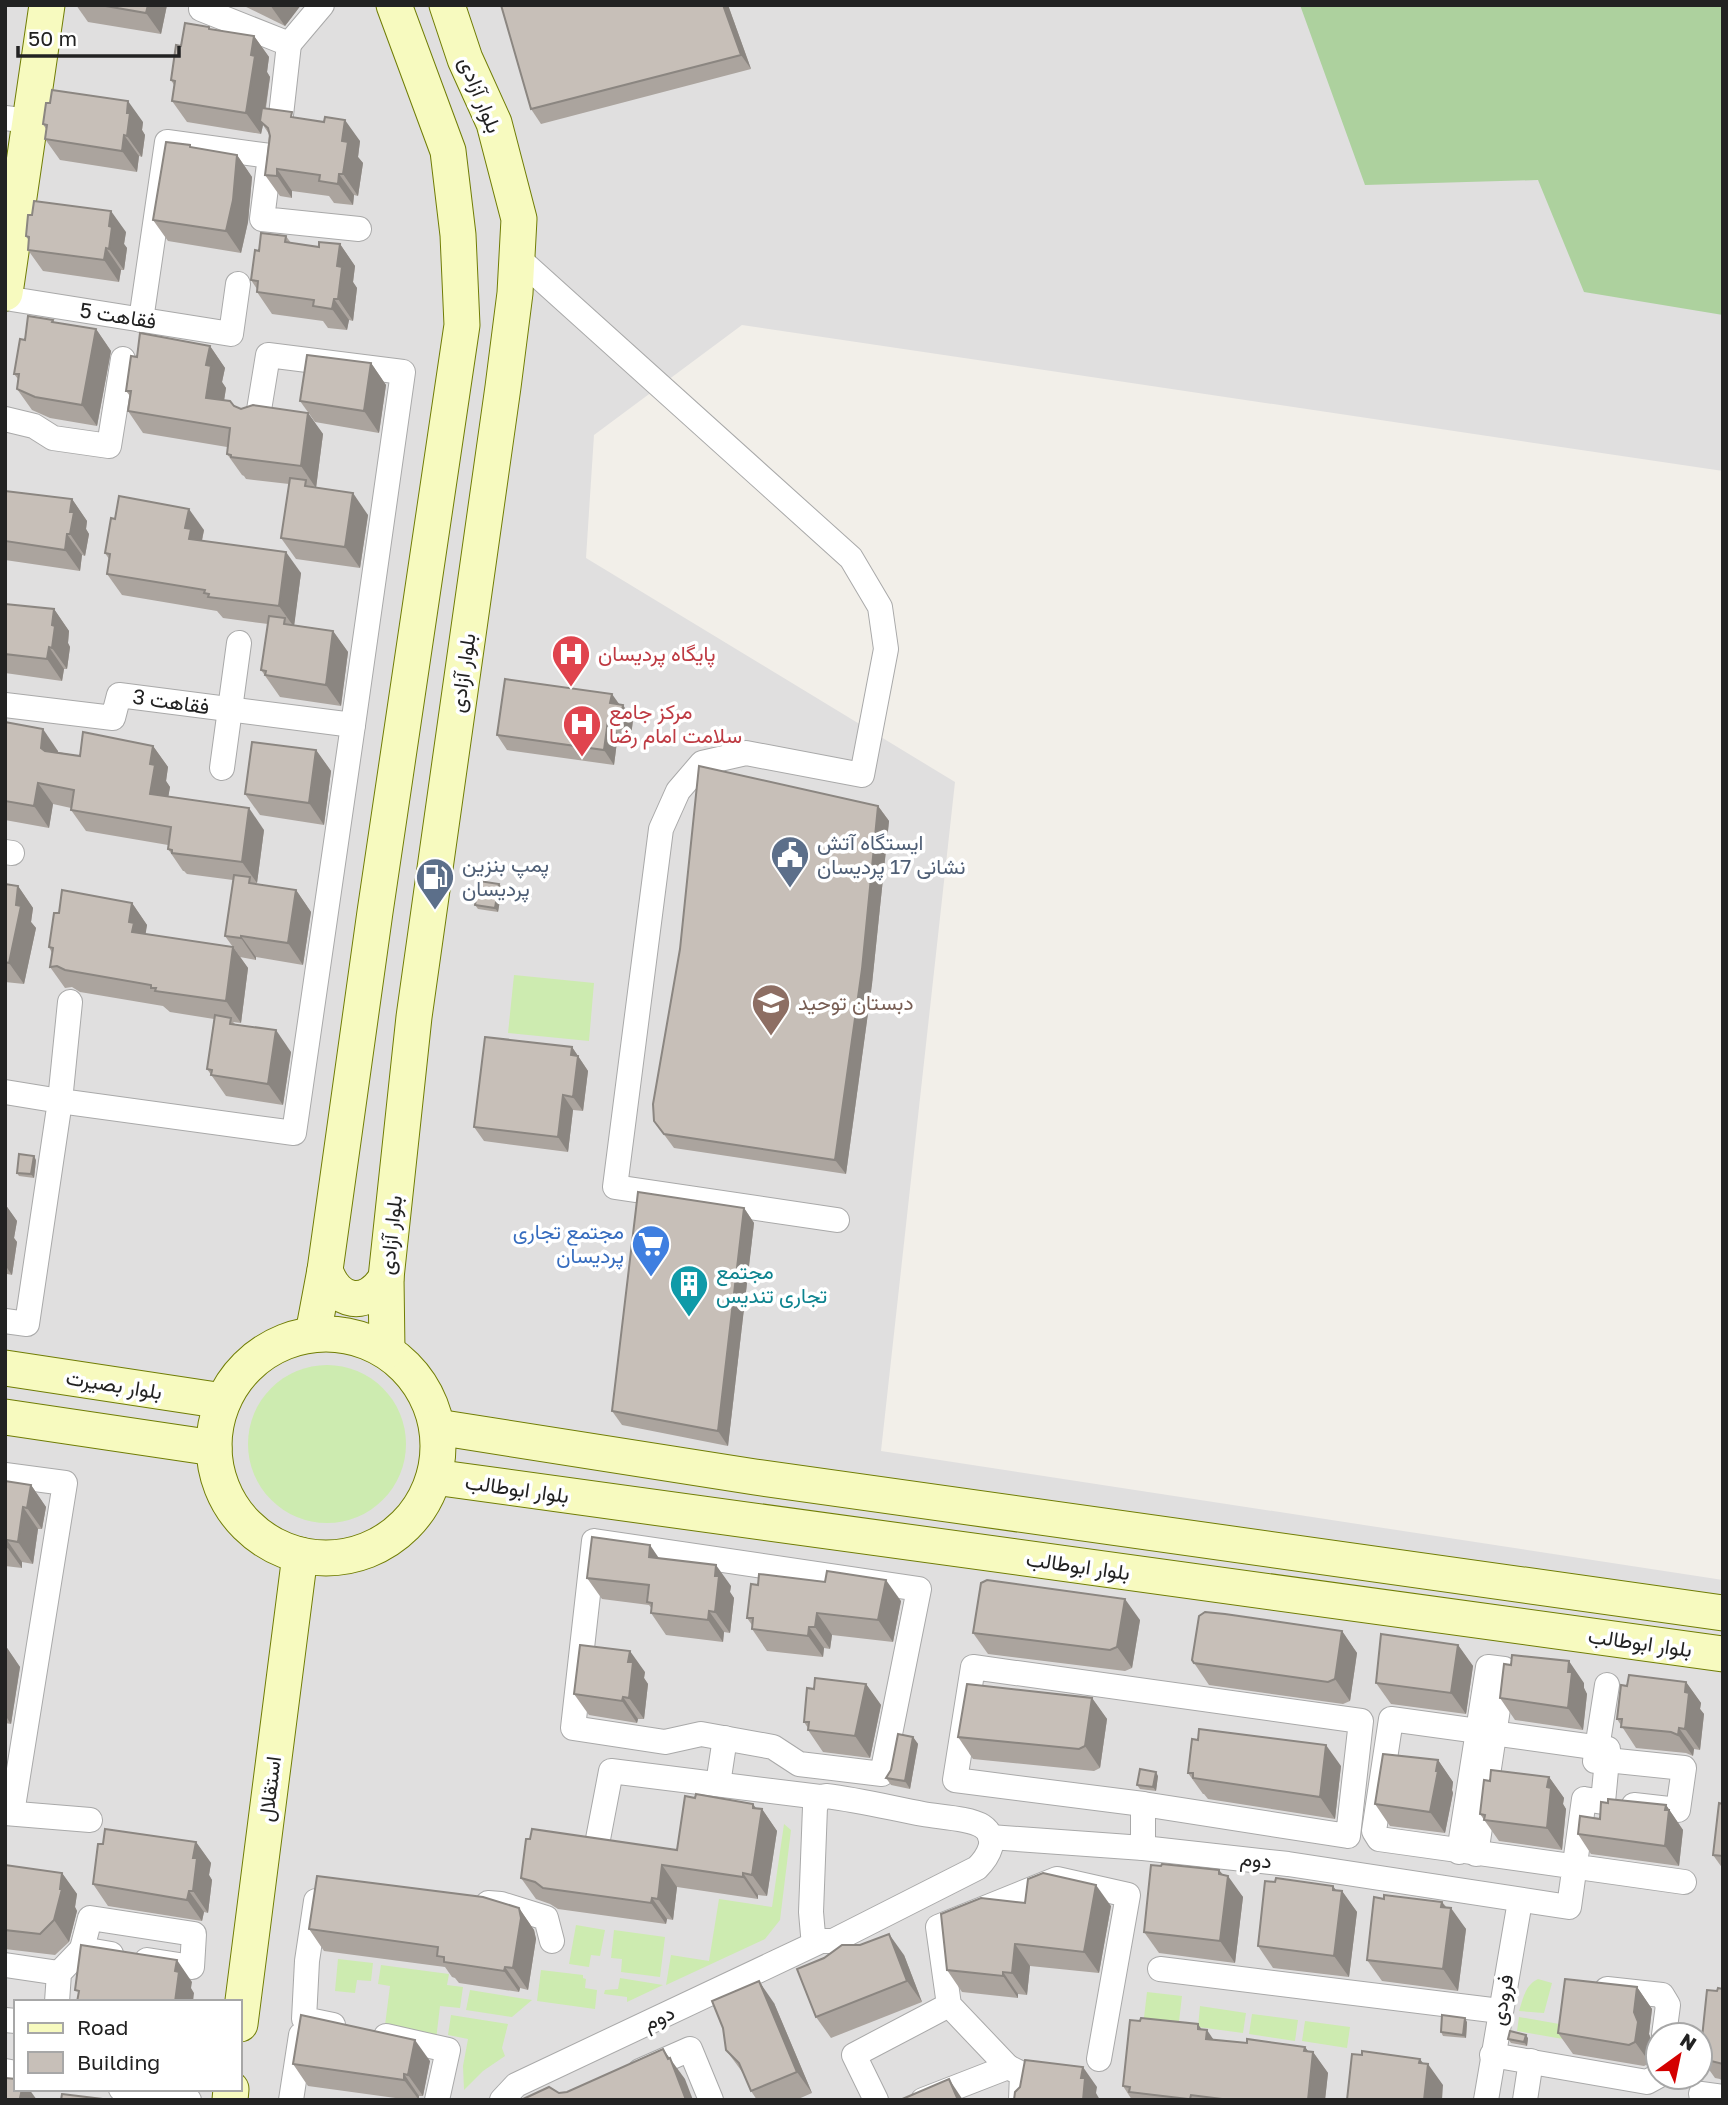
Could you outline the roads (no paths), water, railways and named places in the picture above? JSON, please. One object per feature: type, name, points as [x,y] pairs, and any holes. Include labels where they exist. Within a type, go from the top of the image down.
[{"type":"main road","points":[[5,295],[18,120],[47,5]]},
{"type":"main road","points":[[313,1334],[325,1270],[462,325],[458,235],[448,151],[394,5]]},
{"type":"main road","name":"بلوار آزادی","points":[[387,1351],[386,1278],[414,1017],[503,387],[515,293],[519,219],[494,123],[465,59],[447,5]]},
{"type":"main road","points":[[325,1270],[330,1284],[339,1294],[353,1299],[366,1297],[379,1290],[386,1278]]},
{"type":"main road","points":[[313,1334],[352,1336],[387,1351],[411,1372],[428,1398],[437,1427],[438,1452],[434,1477],[420,1508],[397,1533],[368,1550],[334,1558],[300,1555],[272,1544],[249,1527],[230,1504],[218,1477],[214,1448],[216,1424],[223,1401],[238,1376],[259,1355],[285,1341],[313,1334]]},
{"type":"main road","name":"بلوار بصیرت","points":[[5,1368],[223,1401]]},
{"type":"main road","points":[[5,1417],[214,1448]]},
{"type":"main road","name":"بلوار ابوطالب","points":[[437,1427],[755,1477],[1723,1613]]},
{"type":"main road","name":"بلوار ابوطالب","points":[[434,1477],[1723,1654]]},
{"type":"main road","name":"استقلال","points":[[242,2008],[300,1555]]},
{"type":"street","points":[[202,5],[201,9],[289,44]]},
{"type":"street","points":[[281,115],[289,44],[323,5]]},
{"type":"street","points":[[141,320],[167,142],[270,156],[262,219],[359,229]]},
{"type":"street","points":[[517,257],[851,558],[880,607],[886,649],[862,775],[746,753],[702,763],[678,791],[661,829],[615,1187],[837,1220]]},
{"type":"street","name":"فقاهت 5","points":[[5,295],[230,334],[238,284]]},
{"type":"street","points":[[5,1092],[294,1133],[403,372],[268,355],[258,416]]},
{"type":"street","points":[[5,419],[34,425],[52,438],[109,446],[123,359]]},
{"type":"street","points":[[222,768],[239,643]]},
{"type":"street","name":"فقاهت 3","points":[[5,705],[113,718],[119,695],[230,710]]},
{"type":"street","points":[[230,710],[353,725]]},
{"type":"street","points":[[5,1321],[27,1324],[60,1101],[70,1002]]},
{"type":"street","points":[[5,1475],[65,1483],[13,1754],[8,1813],[90,1820]]},
{"type":"street","points":[[594,1541],[919,1589],[882,1774],[799,1764],[773,1747],[725,1738],[701,1734],[665,1742],[573,1728],[594,1541]]},
{"type":"street","points":[[973,1667],[1361,1721],[1348,1836],[1143,1804],[955,1780],[973,1667]]},
{"type":"street","points":[[1596,1801],[1607,1685]]},
{"type":"street","points":[[1574,1868],[1584,1799],[1678,1810],[1684,1768],[1486,1732],[1391,1719],[1374,1831],[1379,1839],[1467,1853],[1574,1868],[1684,1882]]},
{"type":"street","points":[[1467,1853],[1486,1732]]},
{"type":"street","points":[[718,1784],[725,1738]]},
{"type":"street","points":[[598,1839],[611,1771],[837,1797],[983,1826],[990,1837]]},
{"type":"street","points":[[820,1797],[815,1807],[810,1912],[813,1935],[821,1941]]},
{"type":"street","points":[[1143,1804],[1143,1848]]},
{"type":"street","name":"دوم","points":[[502,2100],[516,2085],[821,1941],[840,1938],[977,1868],[991,1847],[990,1837],[1143,1848],[1288,1864],[1569,1907],[1574,1868]]},
{"type":"street","points":[[1021,2100],[1022,2074],[1008,2067],[949,2004],[938,1927],[1057,1879],[1128,1895],[1099,2059]]},
{"type":"street","points":[[291,2100],[304,2019],[307,1961],[319,1881],[332,1883]]},
{"type":"street","points":[[462,1899],[501,1904],[546,1918],[552,1941]]},
{"type":"street","name":"فرودی","points":[[1486,2100],[1520,1901]]},
{"type":"street","points":[[57,2000],[59,1973],[82,1949]]},
{"type":"street","points":[[5,1965],[59,1973]]},
{"type":"street","points":[[1160,1969],[1500,2011]]},
{"type":"street","points":[[1579,1986],[1662,1995],[1668,2006],[1666,2021]]},
{"type":"street","points":[[876,2100],[854,2055],[949,2004]]},
{"type":"street","points":[[304,2019],[448,2050],[437,2100]]},
{"type":"street","points":[[614,2083],[690,2049],[711,2100]]},
{"type":"street","points":[[1492,2054],[1644,2081]]},
{"type":"street","points":[[1525,2100],[1531,2062]]},
{"type":"street","points":[[923,2100],[1008,2067]]},
{"type":"street","points":[[133,2091],[189,2100]]},
{"type":"place","name":"پایگاه پردیسان","points":[[571,688]]},
{"type":"place","name":"مرکز جامع سلامت امام رضا","points":[[582,758]]},
{"type":"place","name":"ایستگاه آتش نشانی 17 پردیسان","points":[[790,889]]},
{"type":"place","name":"پمپ بنزین پردیسان","points":[[435,911]]},
{"type":"place","name":"دبستان توحید","points":[[771,1037]]},
{"type":"place","name":"مجتمع تجاری پردیسان","points":[[651,1278]]},
{"type":"place","name":"مجتمع تجاری تندیس","points":[[689,1318]]}]
